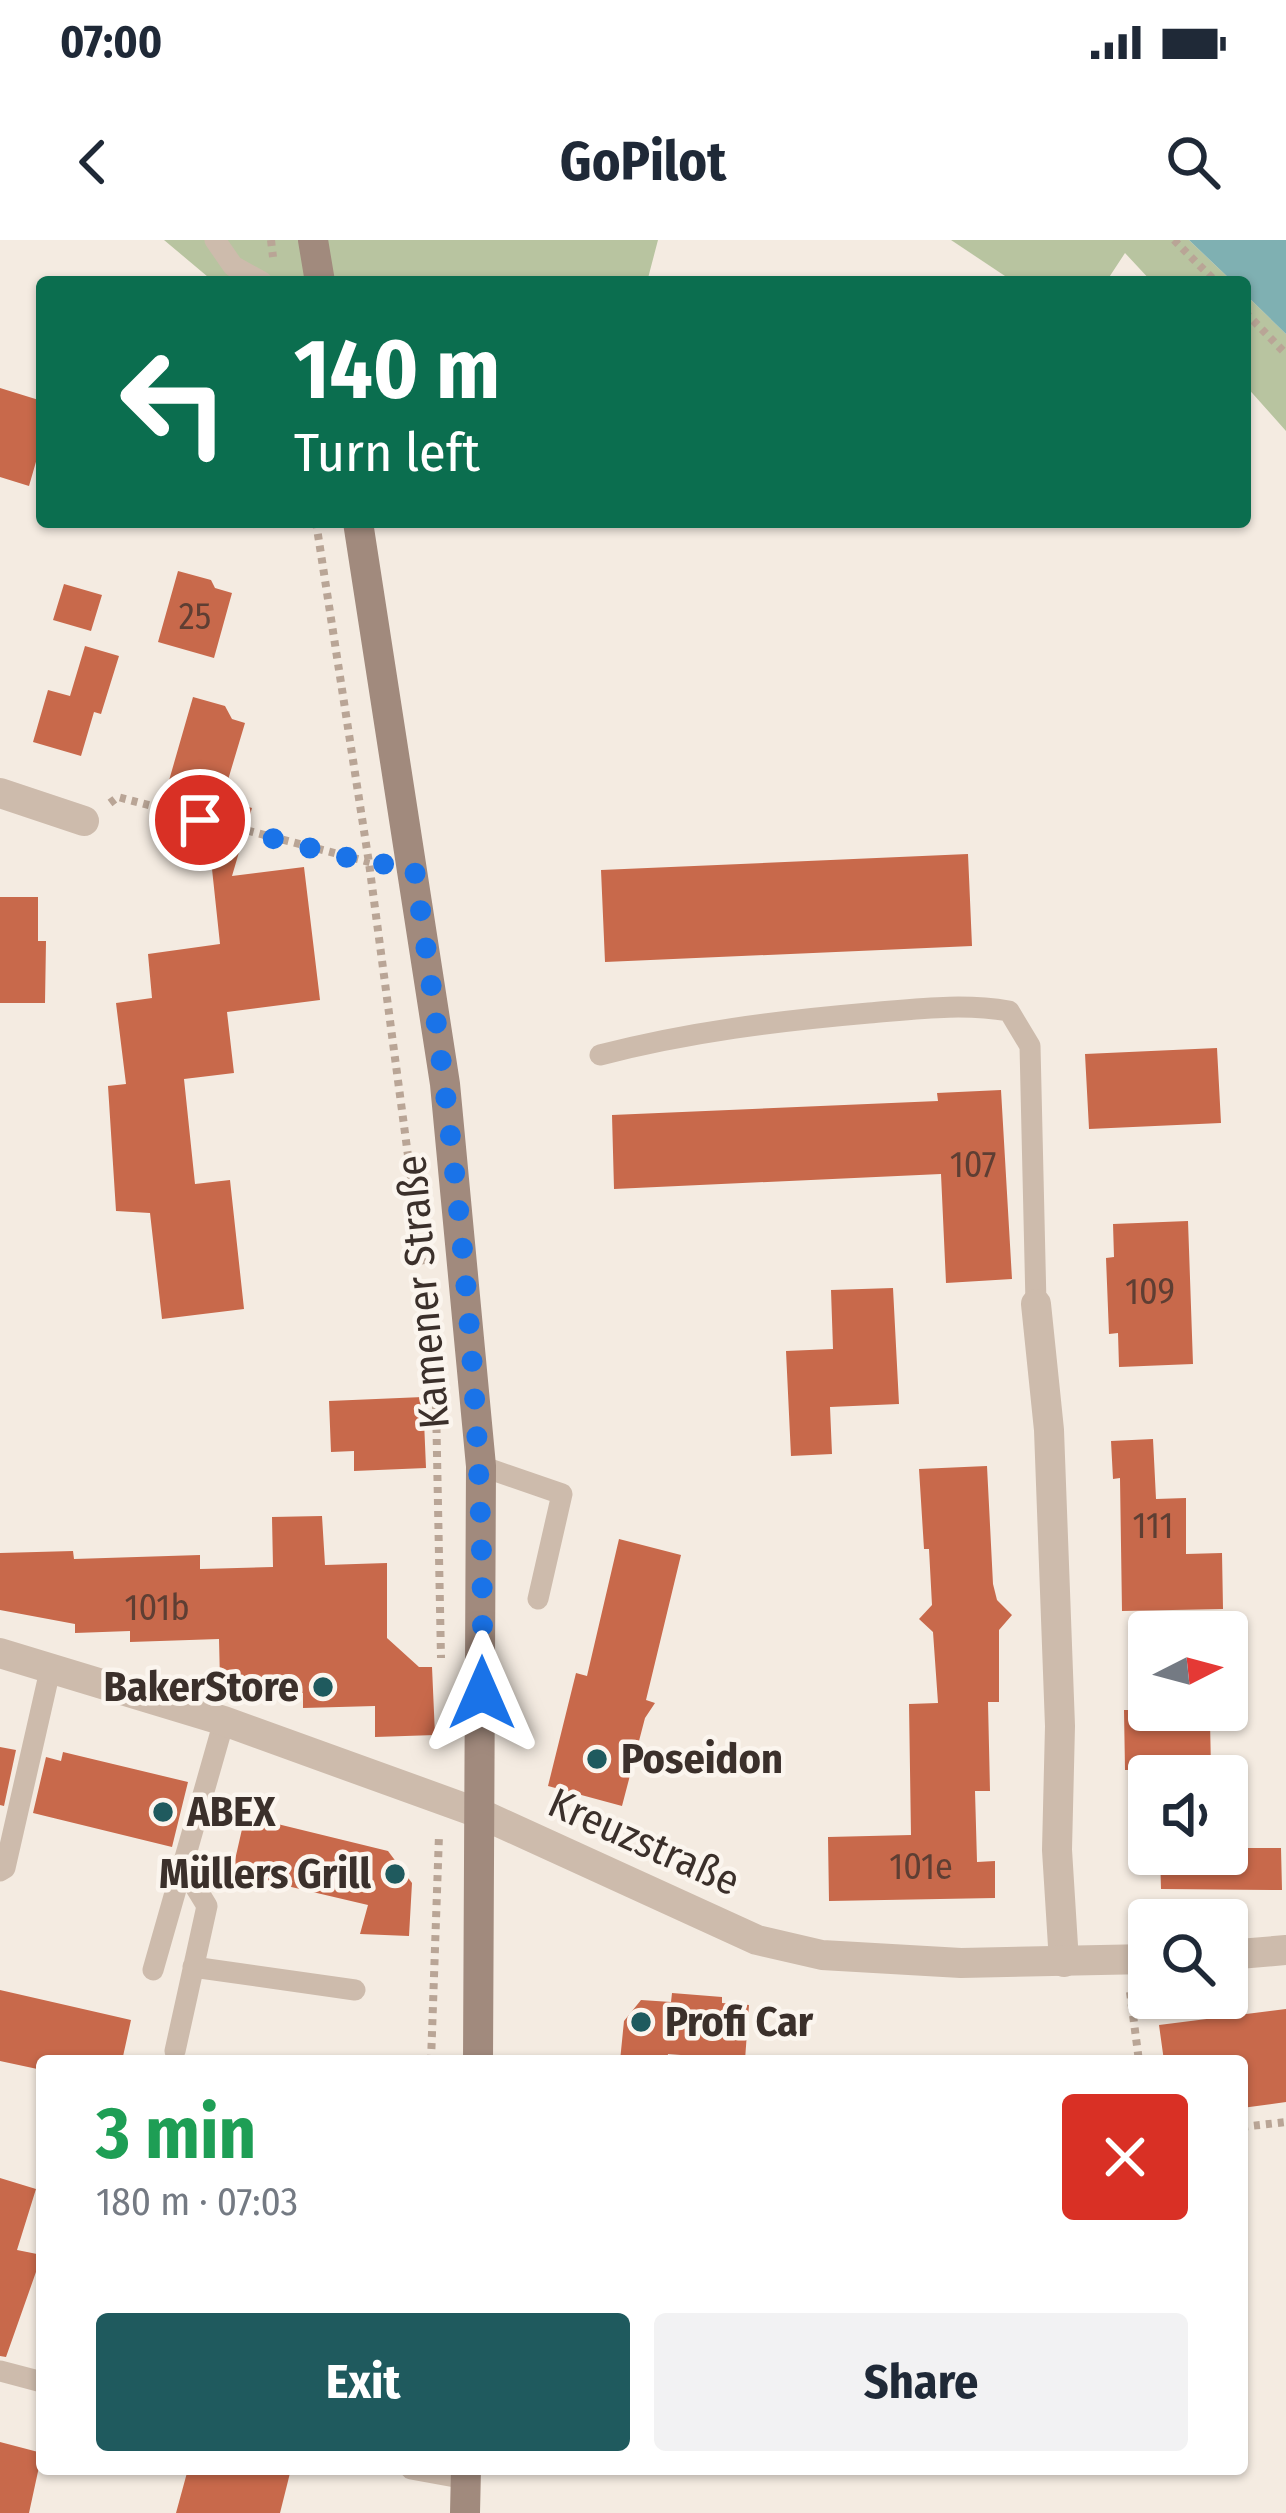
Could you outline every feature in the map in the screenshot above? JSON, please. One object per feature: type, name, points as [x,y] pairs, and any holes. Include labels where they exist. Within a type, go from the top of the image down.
[{"type":"main road","points":[[313,240],[316,276]]},
{"type":"main road","name":"Kamener Straße","points":[[359,528],[445,1084],[481,1466],[478,2055]]},
{"type":"main road","points":[[465,2513],[466,2475]]},
{"type":"street","points":[[0,793],[84,820]]},
{"type":"street","points":[[1036,1304],[1049,1430],[1064,1962]]},
{"type":"street","name":"Kreuzstraße","points":[[0,1653],[224,1721],[481,1814],[757,1940],[823,1955],[961,1963],[1128,1960]]},
{"type":"street","points":[[1248,1953],[1286,1950]]},
{"type":"lane","points":[[215,240],[233,266],[251,276]]},
{"type":"lane","points":[[600,1055],[676,1036],[787,1020],[970,1005],[1009,1011],[1030,1046],[1036,1304]]},
{"type":"lane","points":[[481,1466],[562,1494],[538,1599]]},
{"type":"lane","points":[[0,1871],[5,1868],[51,1666]]},
{"type":"lane","points":[[153,1970],[224,1721]]},
{"type":"lane","points":[[176,2051],[207,1906],[182,1865]]},
{"type":"lane","points":[[194,1967],[355,1990]]},
{"type":"lane","points":[[0,2371],[36,2380]]},
{"type":"path","points":[[1174,240],[1210,276]]},
{"type":"path","points":[[1251,318],[1286,354]]},
{"type":"path","points":[[317,528],[369,863],[424,1276]]},
{"type":"path","points":[[84,820],[118,797],[369,863],[414,866]]},
{"type":"path","points":[[435,1387],[441,1660]]},
{"type":"path","points":[[431,2055],[440,1799]]},
{"type":"path","points":[[1133,2019],[1138,2055]]},
{"type":"path","points":[[1248,2126],[1286,2122]]},
{"type":"green space","points":[[164,240],[658,240],[649,276],[207,276]]},
{"type":"green space","points":[[951,240],[1189,240],[1227,276],[1146,276],[1125,253],[1110,276],[1005,276]]},
{"type":"green space","points":[[1251,300],[1286,334],[1286,431],[1251,392]]},
{"type":"water","points":[[1189,240],[1286,240],[1286,334],[1251,300],[1251,276],[1227,276]]},
{"type":"building","points":[[0,388],[36,399],[36,462],[29,486],[0,477]]},
{"type":"building","points":[[178,571],[211,580],[215,588],[232,593],[214,658],[158,642]]},
{"type":"building","points":[[64,584],[102,595],[91,631],[53,620]]},
{"type":"building","points":[[85,646],[119,656],[101,714],[94,712],[81,756],[33,742],[48,690],[70,696]]},
{"type":"building","points":[[193,697],[225,706],[232,719],[245,723],[222,800],[168,784]]},
{"type":"building","points":[[204,794],[252,808],[232,876],[304,867],[320,1000],[227,1012],[234,1073],[184,1079],[195,1184],[230,1180],[244,1309],[162,1319],[150,1213],[116,1211],[108,1086],[126,1084],[116,1003],[152,998],[148,954],[220,944]]},
{"type":"building","points":[[968,854],[972,946],[605,962],[601,870]]},
{"type":"building","points":[[0,897],[38,897],[38,941],[46,941],[45,1003],[0,1003]]},
{"type":"building","points":[[1217,1048],[1221,1123],[1089,1129],[1085,1054]]},
{"type":"building","points":[[1001,1090],[1012,1279],[946,1283],[941,1174],[614,1189],[612,1115],[938,1101],[937,1093]]},
{"type":"building","points":[[1188,1221],[1193,1364],[1119,1367],[1118,1333],[1109,1334],[1106,1258],[1114,1257],[1113,1224]]},
{"type":"building","points":[[893,1288],[899,1404],[830,1407],[832,1454],[791,1456],[786,1351],[833,1349],[831,1290]]},
{"type":"building","points":[[423,1397],[426,1468],[354,1471],[354,1451],[331,1452],[329,1401]]},
{"type":"building","points":[[1153,1439],[1156,1499],[1186,1498],[1186,1554],[1222,1553],[1223,1609],[1122,1611],[1120,1478],[1113,1479],[1111,1441]]},
{"type":"building","points":[[987,1466],[993,1584],[997,1600],[1012,1615],[999,1630],[999,1702],[988,1702],[990,1791],[975,1791],[977,1862],[995,1861],[995,1898],[829,1901],[828,1837],[911,1835],[909,1704],[938,1703],[933,1632],[919,1619],[932,1605],[919,1469]]},
{"type":"building","points":[[322,1516],[325,1565],[387,1563],[387,1638],[419,1667],[432,1667],[435,1735],[375,1737],[375,1706],[303,1708],[303,1693],[264,1695],[263,1679],[220,1681],[219,1639],[130,1642],[130,1631],[75,1633],[75,1624],[0,1610],[0,1553],[73,1551],[74,1559],[200,1555],[200,1569],[273,1567],[272,1517]]},
{"type":"building","points":[[619,1539],[681,1555],[646,1700],[655,1703],[645,1718],[622,1806],[548,1786],[576,1673],[587,1676]]},
{"type":"building","points":[[1124,1710],[1128,1710],[1128,1731],[1210,1731],[1211,1755],[1128,1755],[1125,1770]]},
{"type":"building","points":[[0,1747],[16,1750],[4,1806],[0,1805]]},
{"type":"building","points":[[63,1752],[188,1782],[172,1847],[33,1813],[46,1757],[61,1761]]},
{"type":"building","points":[[245,1816],[388,1851],[412,1883],[409,1936],[360,1934],[368,1905],[232,1873]]},
{"type":"building","points":[[1248,1848],[1281,1848],[1282,1890],[1161,1889],[1161,1875],[1248,1875]]},
{"type":"building","points":[[0,1990],[131,2020],[123,2055],[36,2055],[36,2069],[0,2061]]},
{"type":"building","points":[[672,1993],[722,1997],[722,2003],[749,2005],[745,2055],[621,2055],[624,2021],[641,2000],[671,2002]]},
{"type":"building","points":[[1286,2009],[1286,2102],[1248,2107],[1248,2055],[1163,2055],[1159,2025],[1248,2019],[1248,2014]]},
{"type":"building","points":[[0,2178],[36,2189],[17,2250],[36,2254],[36,2272],[6,2357],[0,2356]]},
{"type":"building","points":[[0,2442],[36,2451],[37,2475],[29,2513],[0,2513]]},
{"type":"building","points":[[186,2475],[290,2475],[280,2513],[176,2513]]},
{"type":"place","name":"BakerStore","points":[[323,1687]]},
{"type":"place","name":"Poseidon","points":[[597,1759]]},
{"type":"place","name":"ABEX","points":[[163,1812]]},
{"type":"place","name":"Müllers Grill","points":[[395,1874]]},
{"type":"place","name":"Profi Car","points":[[641,2022]]},
{"type":"route","points":[[200,820],[369,863],[414,866],[445,1084],[481,1466],[482,1693]]}]
